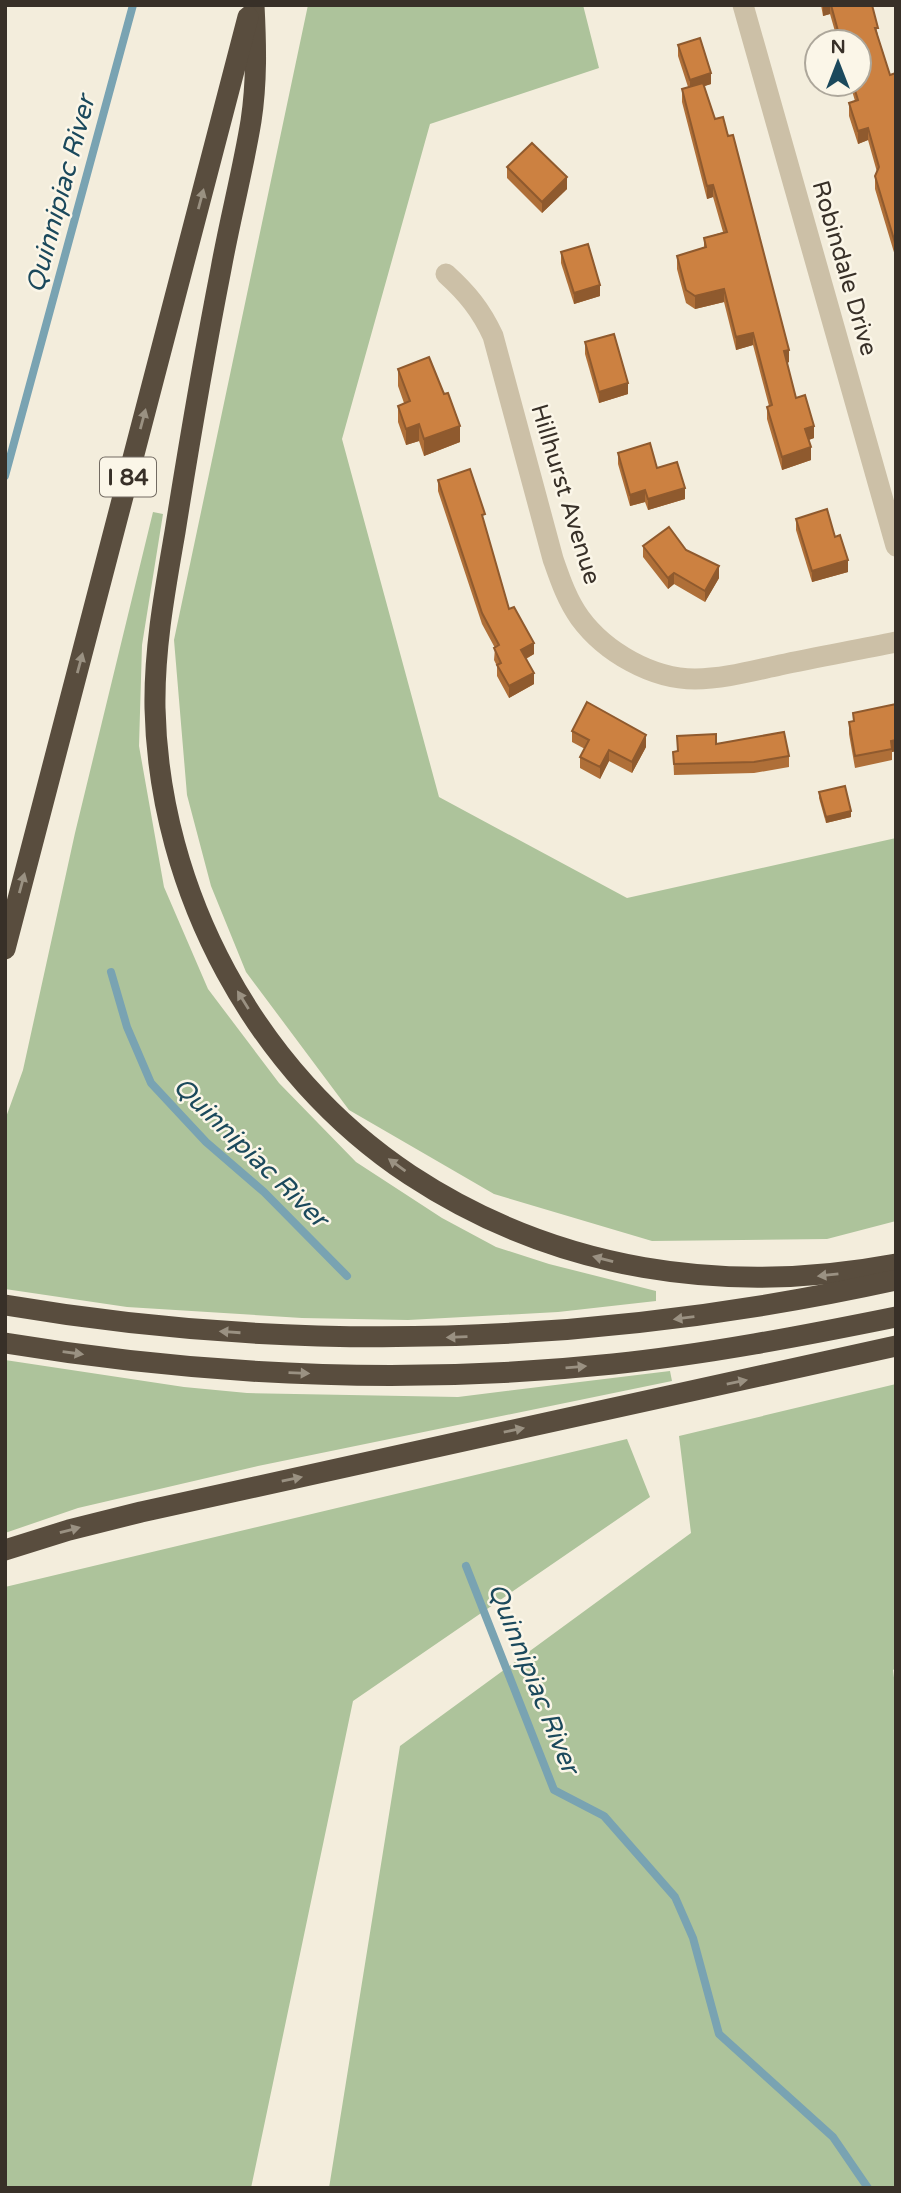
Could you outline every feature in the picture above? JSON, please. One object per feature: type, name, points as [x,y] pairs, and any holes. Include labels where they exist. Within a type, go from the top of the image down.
[{"type":"highway","name":"I 84","points":[[5,949],[252,5]]},
{"type":"highway","points":[[252,5],[256,62],[251,120],[194,415],[161,617],[156,671],[157,740],[167,811],[185,879],[214,948],[267,1037],[295,1073],[330,1110],[403,1170],[480,1214],[581,1253],[631,1266],[682,1274],[732,1279],[781,1279],[836,1274],[896,1264]]},
{"type":"highway","points":[[5,1306],[244,1334],[436,1338],[541,1333],[697,1316],[794,1301],[896,1280]]},
{"type":"highway","points":[[5,1343],[135,1361],[266,1371],[392,1374],[506,1372],[613,1364],[696,1353],[896,1317]]},
{"type":"highway","points":[[5,1550],[69,1530],[155,1509],[896,1346]]},
{"type":"street","name":"Robindale Drive","points":[[743,5],[896,546]]},
{"type":"street","name":"Hillhurst Avenue","points":[[446,274],[481,310],[493,335],[553,559],[564,590],[580,618],[604,642],[631,662],[661,674],[694,679],[729,675],[896,642]]},
{"type":"green space","points":[[308,5],[583,5],[599,68],[430,124],[342,439],[439,797],[627,898],[896,838],[896,1221],[827,1239],[652,1241],[494,1194],[349,1110],[246,972],[211,886],[187,795],[174,640]]},
{"type":"green space","points":[[153,512],[163,514],[142,645],[139,746],[164,887],[208,989],[279,1083],[356,1162],[442,1218],[496,1247],[549,1264],[656,1291],[656,1301],[558,1312],[408,1320],[302,1318],[127,1307],[5,1289],[5,1120],[23,1070],[75,833]]},
{"type":"green space","points":[[5,1360],[184,1387],[247,1393],[458,1397],[670,1371],[672,1381],[258,1466],[78,1508],[5,1533]]},
{"type":"green space","points":[[896,1384],[896,1668],[893,1670],[896,1693],[896,2188],[329,2188],[400,1746],[691,1533],[679,1436]]},
{"type":"green space","points":[[627,1439],[650,1497],[353,1701],[251,2188],[5,2188],[5,1587]]},
{"type":"building","points":[[831,5],[872,5],[878,28],[875,28],[890,75],[896,73],[896,246],[875,176],[879,167],[868,128],[858,131],[849,103],[857,98],[873,98],[873,28],[837,28]]},
{"type":"building","points":[[700,38],[711,73],[690,80],[678,45]]},
{"type":"building","points":[[703,83],[715,119],[723,117],[728,136],[733,135],[789,350],[784,351],[796,398],[805,395],[814,426],[805,429],[811,447],[782,457],[767,407],[772,405],[753,333],[736,337],[724,289],[695,296],[686,290],[677,256],[706,247],[704,238],[727,232],[713,185],[707,186],[682,89]]},
{"type":"building","points":[[532,143],[567,177],[542,202],[507,167]]},
{"type":"building","points":[[588,244],[600,285],[574,293],[561,252]]},
{"type":"building","points":[[614,334],[628,383],[599,392],[585,342]]},
{"type":"building","points":[[429,357],[444,394],[448,393],[460,426],[424,439],[419,424],[406,429],[398,406],[410,401],[398,369]]},
{"type":"building","points":[[650,443],[657,468],[677,462],[685,488],[648,499],[645,490],[630,495],[618,453]]},
{"type":"building","points":[[470,469],[485,514],[482,515],[509,609],[514,607],[534,643],[521,650],[534,673],[509,686],[497,665],[501,663],[494,648],[499,645],[482,613],[438,480]]},
{"type":"building","points":[[827,509],[835,537],[840,535],[848,560],[812,571],[796,519]]},
{"type":"building","points":[[669,527],[686,550],[719,566],[705,591],[674,573],[668,578],[643,546]]},
{"type":"building","points":[[587,702],[646,735],[632,762],[609,750],[600,767],[580,757],[589,740],[572,731]]},
{"type":"building","points":[[896,704],[896,740],[891,741],[892,749],[855,756],[849,722],[854,721],[853,713]]},
{"type":"building","points":[[784,732],[789,756],[754,762],[674,764],[673,752],[678,751],[677,736],[716,734],[716,744]]},
{"type":"building","points":[[845,786],[851,811],[826,817],[819,792]]},
{"type":"waterway","name":"Quinnipiac River","points":[[5,476],[133,5]]},
{"type":"waterway","name":"Quinnipiac River","points":[[111,972],[127,1027],[151,1083],[206,1142],[264,1192],[347,1276]]},
{"type":"waterway","name":"Quinnipiac River","points":[[466,1566],[554,1790],[604,1816],[675,1897],[693,1938],[719,2034],[833,2137],[868,2188]]}]
